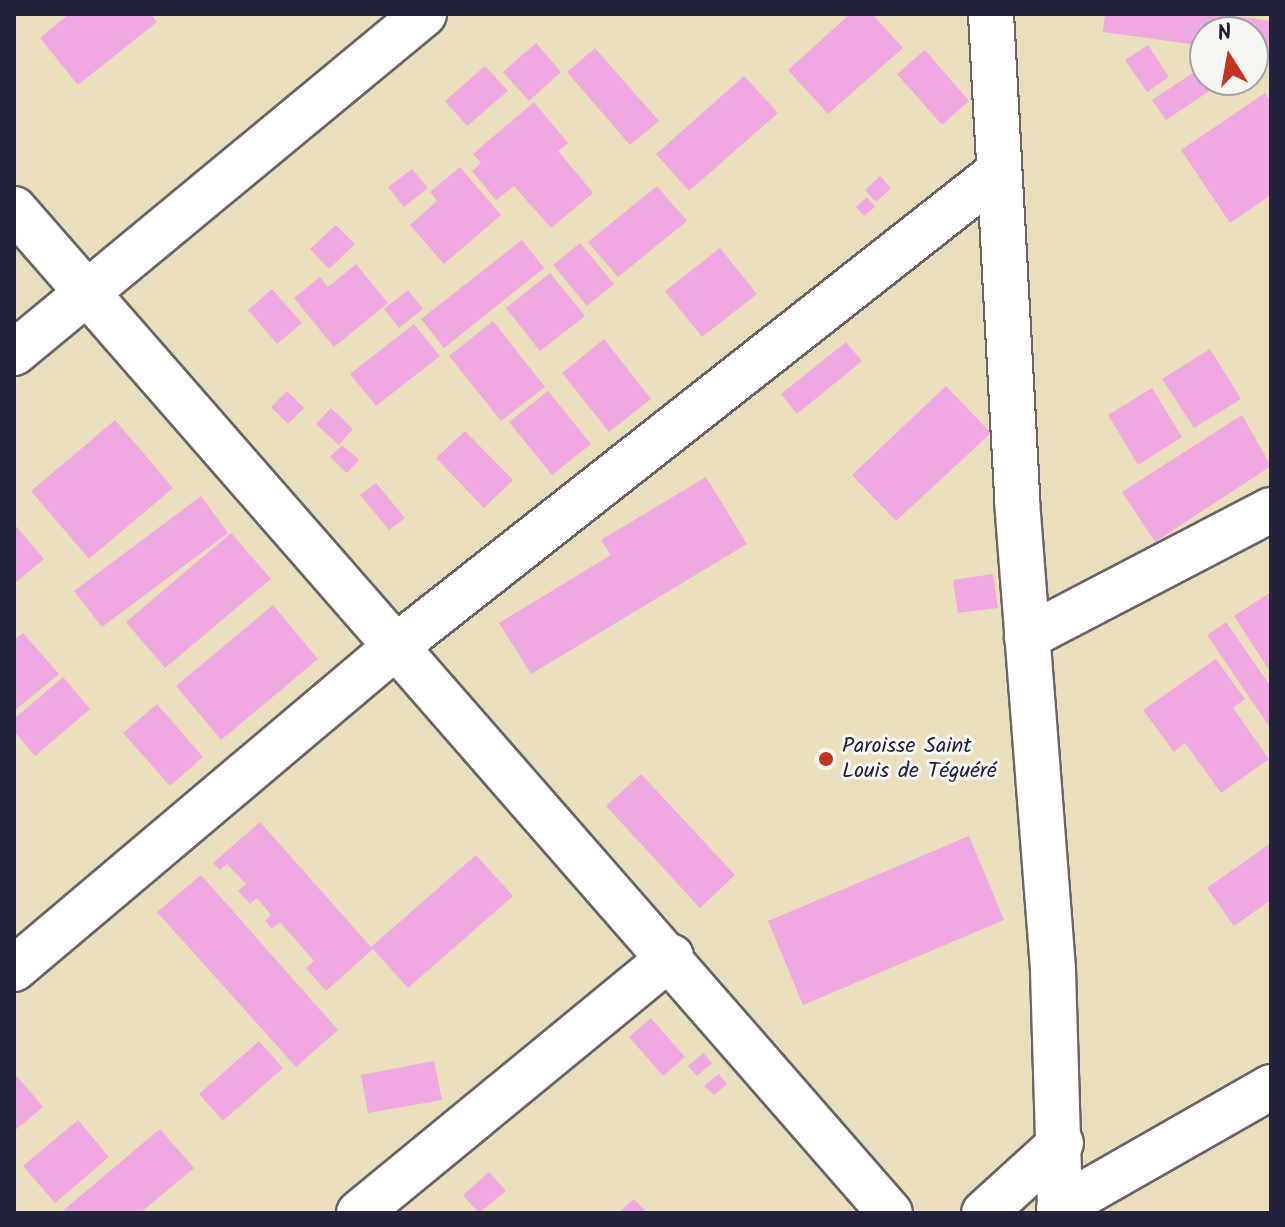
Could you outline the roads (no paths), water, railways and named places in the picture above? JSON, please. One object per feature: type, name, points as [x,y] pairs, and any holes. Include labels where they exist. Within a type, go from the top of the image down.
[{"type":"street","points":[[14,353],[424,14]]},
{"type":"street","points":[[991,14],[996,174],[1061,1143],[1059,1211]]},
{"type":"street","points":[[14,969],[399,644],[996,174]]},
{"type":"street","points":[[14,209],[85,293],[399,644],[890,1213]]},
{"type":"street","points":[[1027,637],[1271,510]]},
{"type":"street","points":[[359,1213],[671,957]]},
{"type":"street","points":[[1059,1211],[1271,1087]]},
{"type":"street","points":[[984,1213],[1061,1143]]},
{"type":"place","name":"Paroisse Saint Louis de Téguéré","points":[[826,759]]}]
